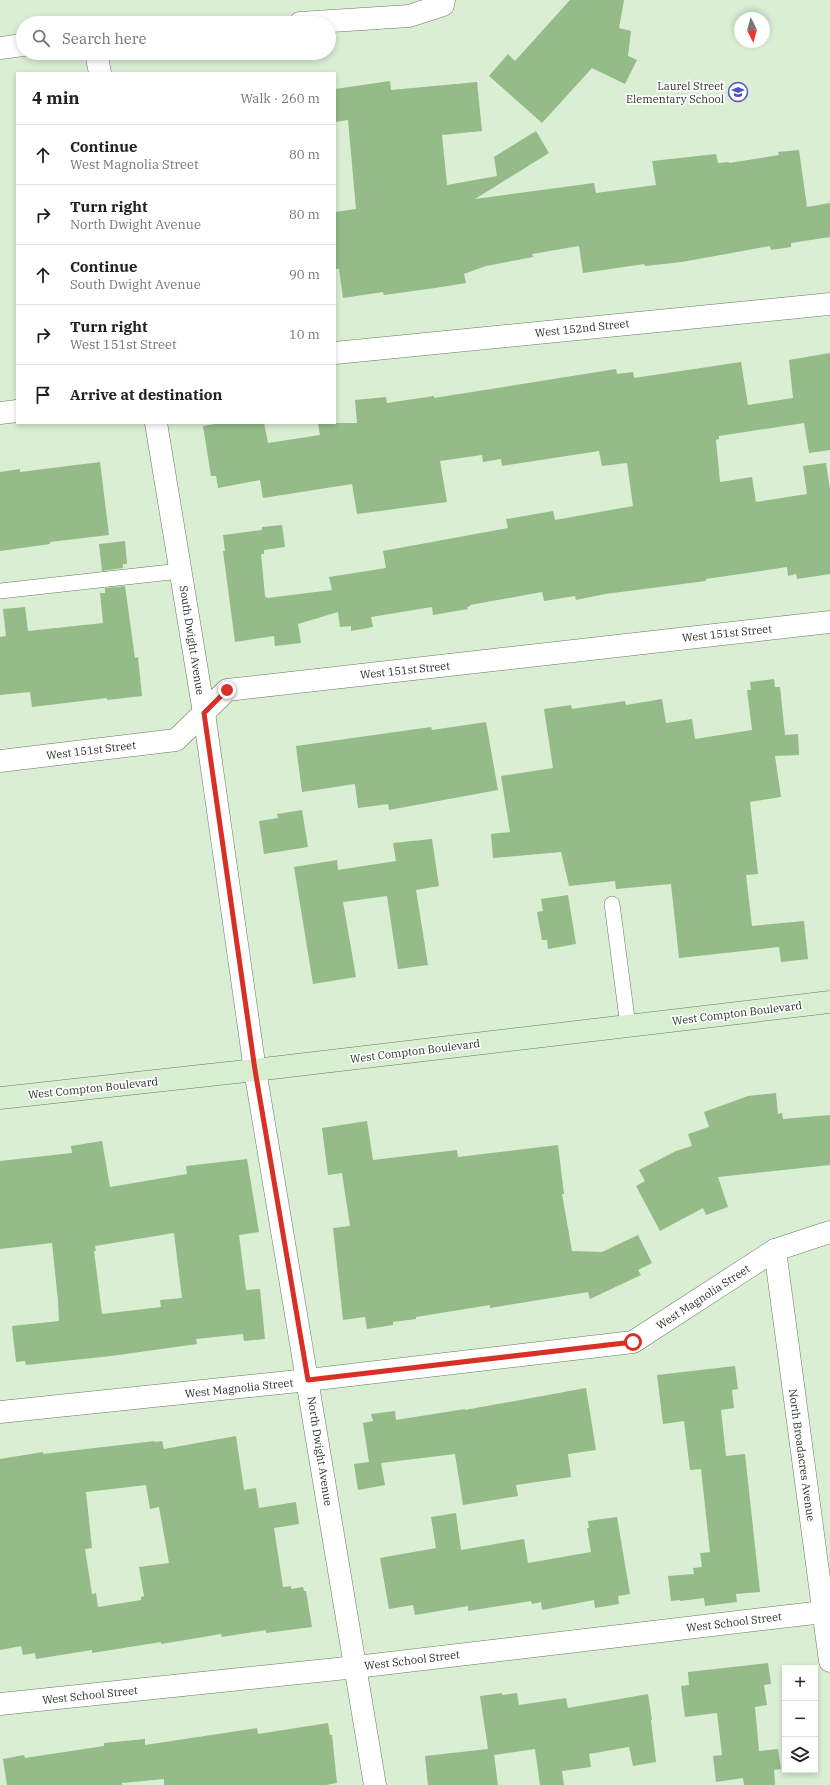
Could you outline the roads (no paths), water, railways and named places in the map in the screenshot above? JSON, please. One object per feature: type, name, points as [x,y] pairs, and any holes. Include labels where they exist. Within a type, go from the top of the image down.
[{"type":"main road","name":"West Compton Boulevard","points":[[0,1098],[255,1070],[830,1002]]},
{"type":"street","points":[[336,21],[409,16],[444,2]]},
{"type":"street","points":[[0,48],[16,46]]},
{"type":"street","points":[[97,60],[100,72]]},
{"type":"street","name":"West 152nd Street","points":[[336,353],[830,304]]},
{"type":"street","points":[[0,413],[16,411]]},
{"type":"street","name":"South Dwight Avenue","points":[[156,424],[204,713],[255,1070]]},
{"type":"street","name":"West 151st Street","points":[[0,761],[176,740],[227,690],[830,622]]},
{"type":"street","name":"North Dwight Avenue","points":[[255,1070],[375,1785]]},
{"type":"street","name":"West Magnolia Street","points":[[0,1412],[308,1380],[633,1342],[775,1250],[830,1232]]},
{"type":"street","name":"North Broadacres Avenue","points":[[775,1250],[830,1660]]},
{"type":"street","name":"West School Street","points":[[0,1704],[356,1666],[823,1612]]},
{"type":"lane","points":[[0,591],[180,571]]},
{"type":"lane","points":[[612,904],[628,1026]]},
{"type":"place","name":"Laurel Street Elementary School","points":[[738,92]]}]
